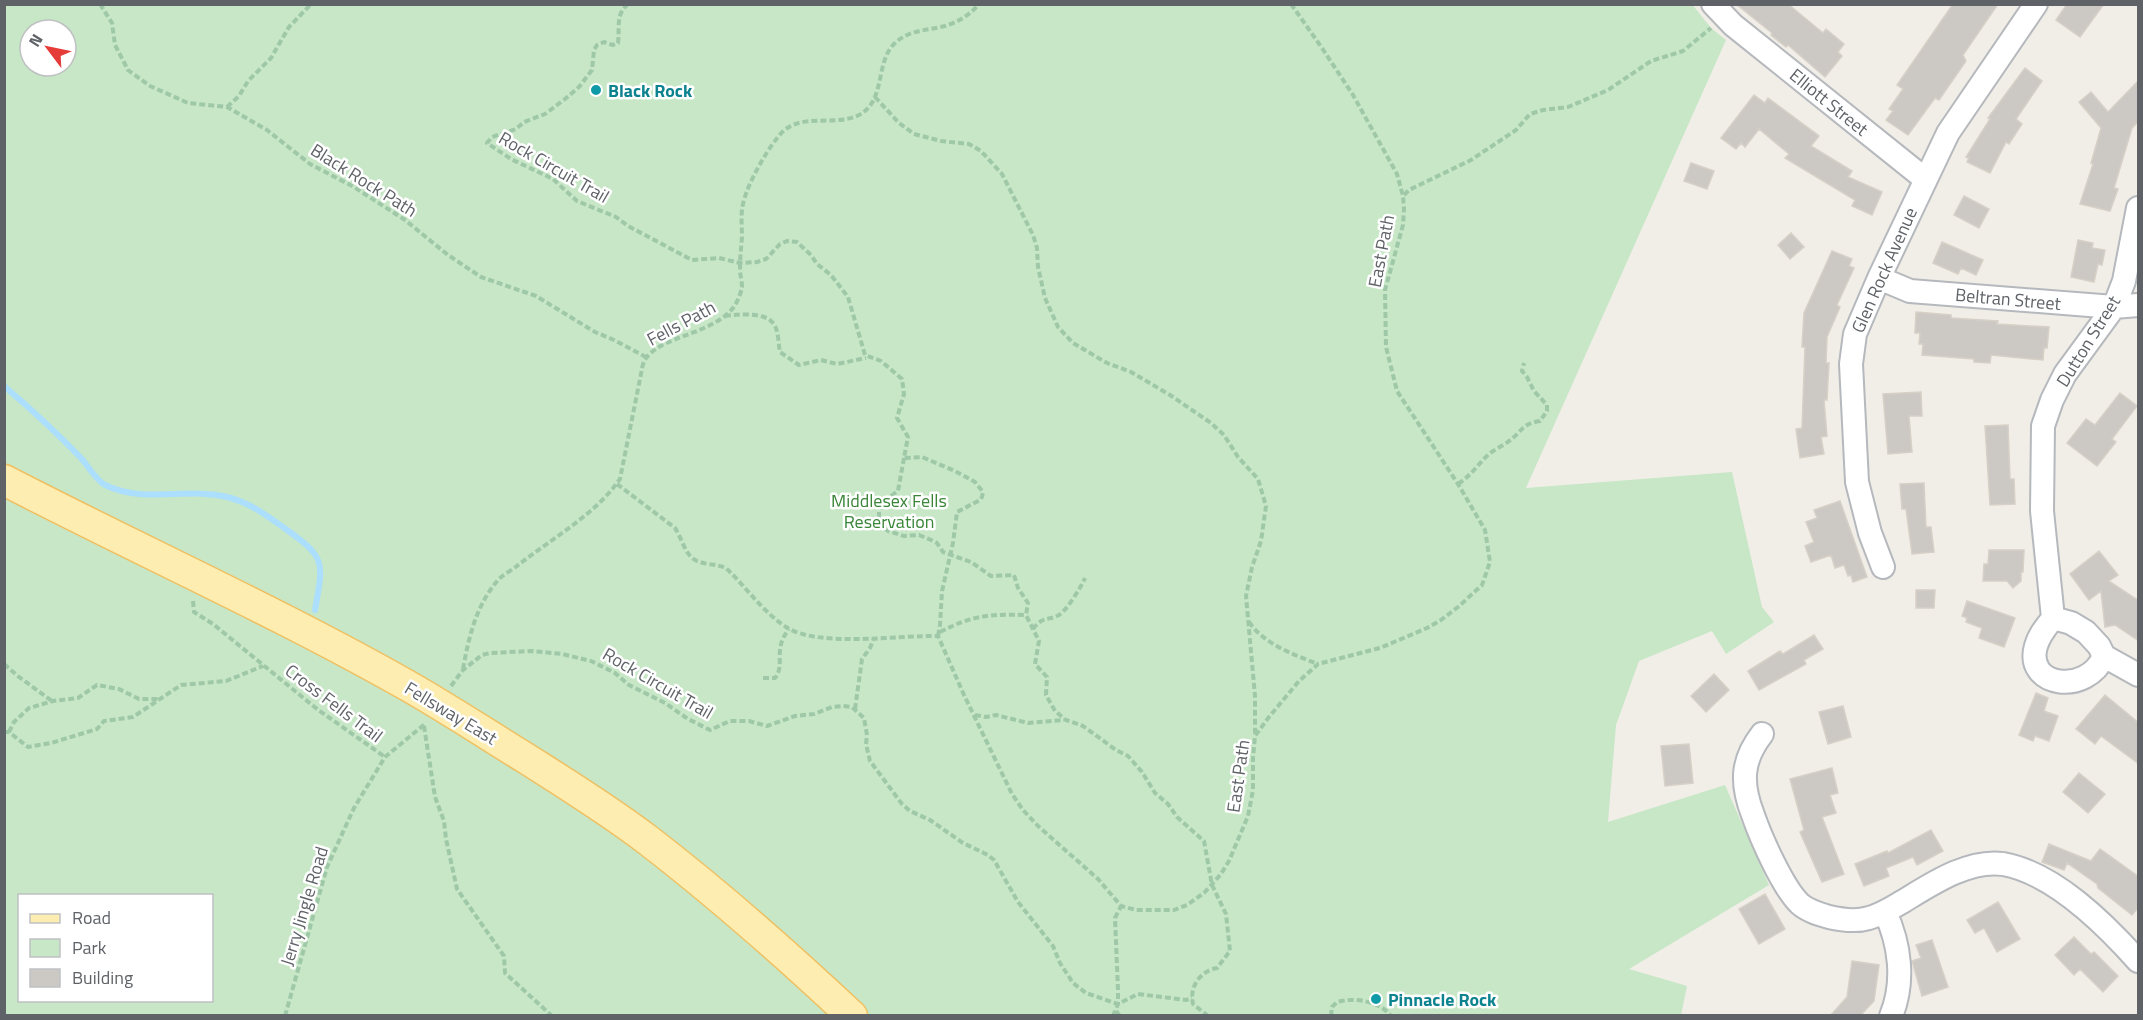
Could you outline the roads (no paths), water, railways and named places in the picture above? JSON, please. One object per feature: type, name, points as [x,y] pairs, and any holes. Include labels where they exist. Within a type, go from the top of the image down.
[{"type":"main road","name":"Fellsway East","points":[[4,480],[268,612],[439,703],[647,839],[803,969],[852,1016]]},
{"type":"street","name":"Glen Rock Avenue","points":[[1883,567],[1870,533],[1857,482],[1851,364],[1855,334],[1925,179],[1957,118],[2037,4]]},
{"type":"street","name":"Elliott Street","points":[[1723,15],[1925,179]]},
{"type":"street","name":"Dutton Street","points":[[2053,618],[2043,512],[2043,426],[2052,400],[2065,374],[2114,307],[2124,281],[2139,208]]},
{"type":"street","name":"Beltran Street","points":[[1879,278],[1910,291],[2114,307],[2139,305]]},
{"type":"street","points":[[2104,656],[2096,668],[2080,680],[2065,683],[2047,677],[2037,667],[2035,652],[2040,637],[2053,618],[2071,622],[2086,632],[2099,646],[2104,656],[2139,675]]},
{"type":"street","points":[[1762,734],[1748,754],[1744,778],[1748,801],[1765,844],[1796,899],[1804,907],[1816,913],[1848,920],[1867,919],[1885,912],[1959,872],[1988,863],[2004,864],[2029,872],[2063,893],[2104,926],[2139,961]]},
{"type":"street","points":[[1885,912],[1895,934],[1899,960],[1899,989],[1891,1016]]},
{"type":"waterway","points":[[4,386],[63,439],[105,485],[120,491],[150,495],[212,494],[227,497],[251,506],[280,525],[316,555],[320,582],[315,610]]},
{"type":"place","name":"Black Rock","points":[[596,90]]},
{"type":"place","name":"Pinnacle Rock","points":[[1376,999]]},
{"type":"park label","name":"Middlesex Fells Reservation","points":[[889,510]]}]
